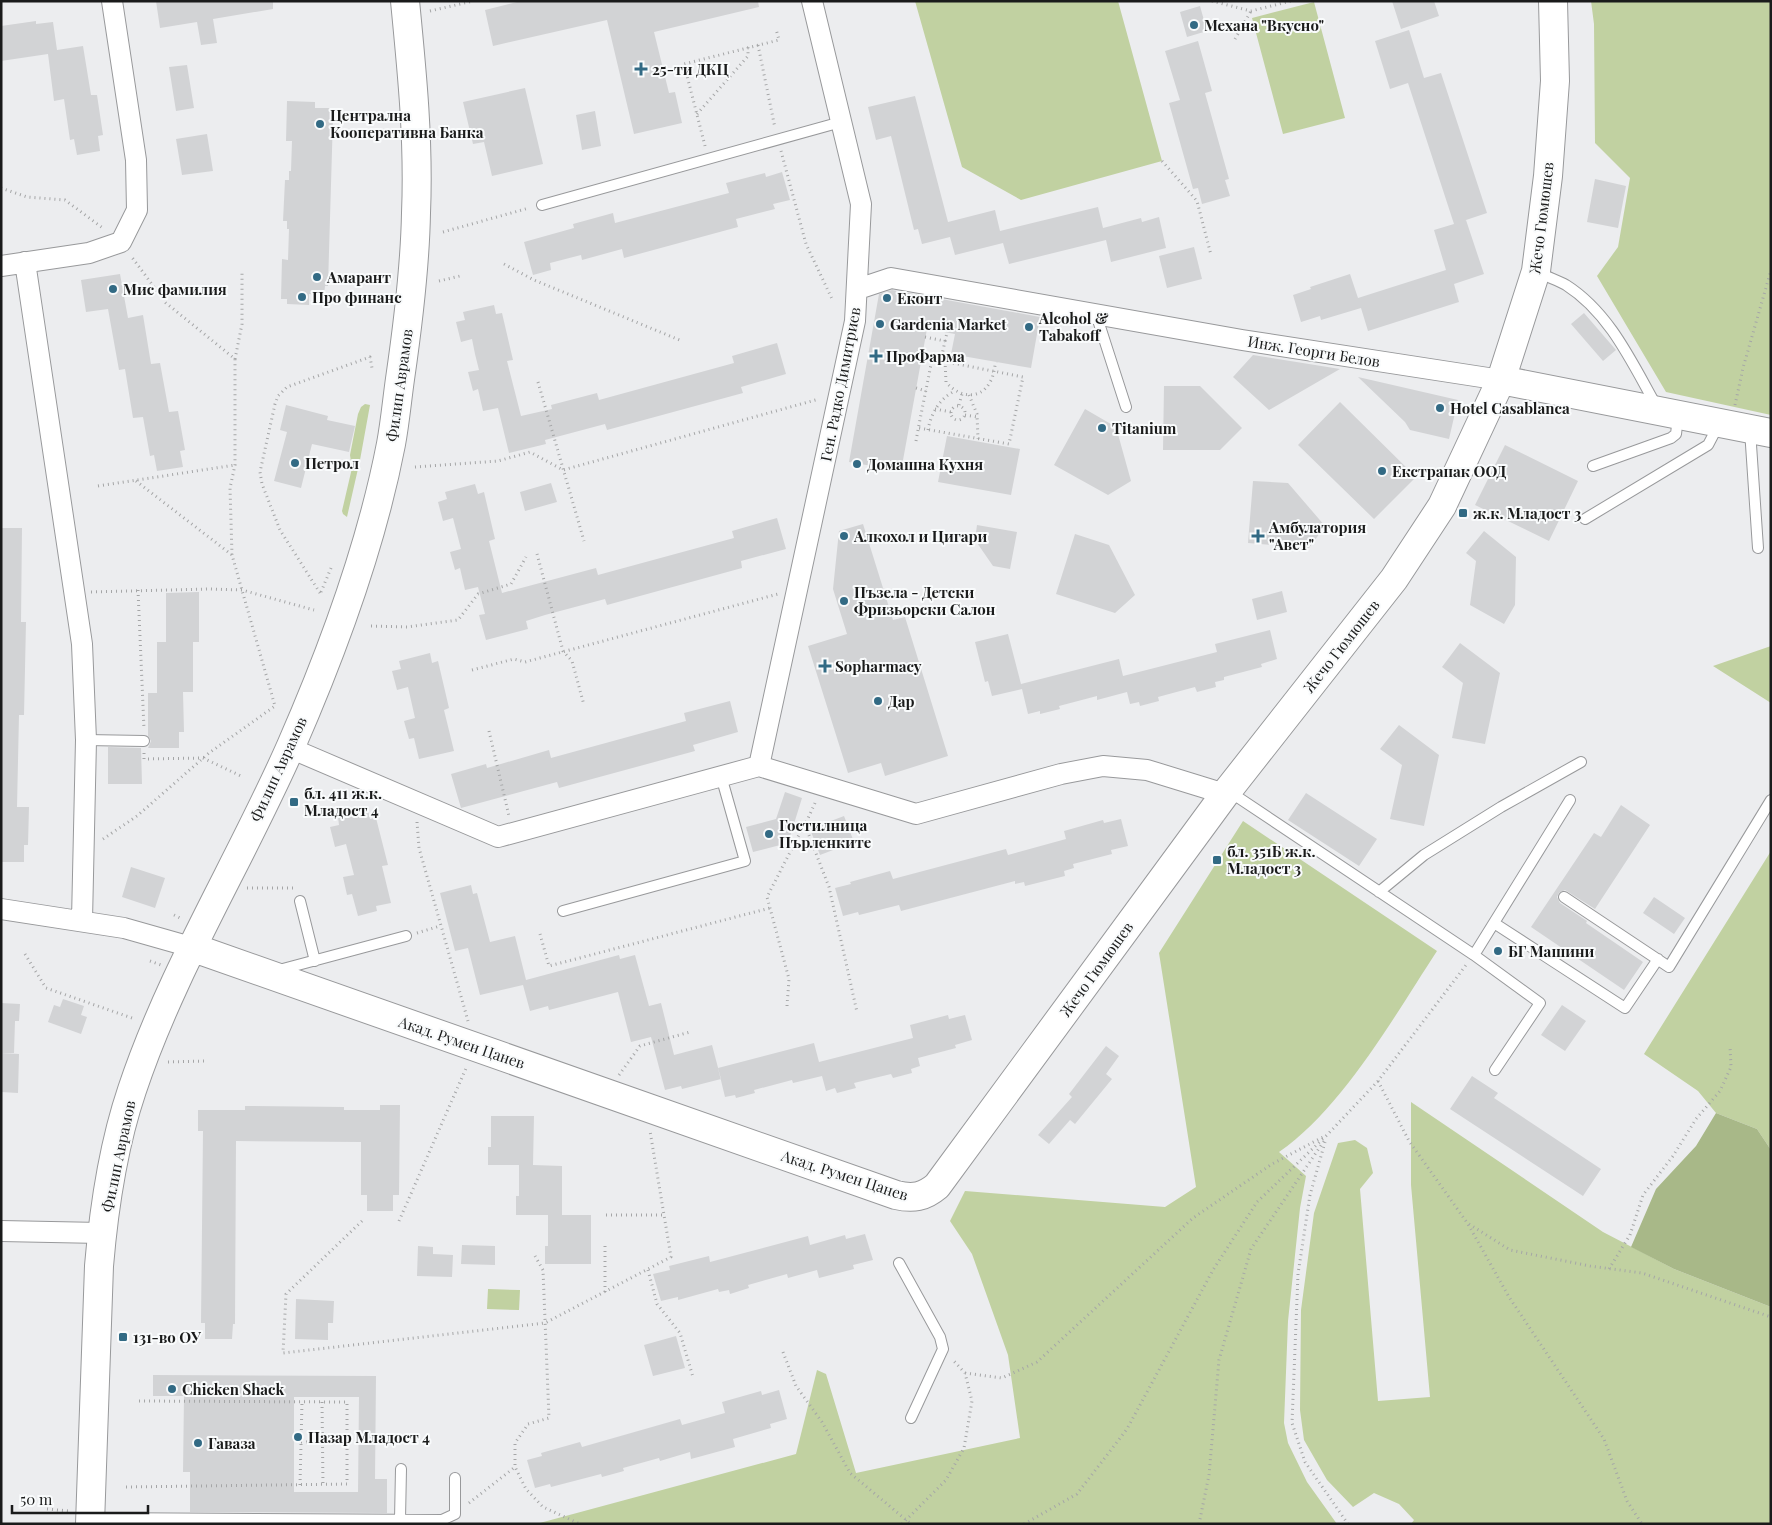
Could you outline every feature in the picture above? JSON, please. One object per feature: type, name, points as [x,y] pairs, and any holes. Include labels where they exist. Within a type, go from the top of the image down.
[{"type":"street","points":[[1,266],[89,253],[121,242],[137,210],[136,160],[112,1]]},
{"type":"street","name":"Филип Аврамов","points":[[90,1521],[94,1361],[102,1233],[122,1122],[132,1089],[191,947],[290,748],[354,583],[368,538],[391,444],[407,326],[416,213],[415,108],[405,1]]},
{"type":"street","name":"Ген. Радко Димитриев","points":[[759,766],[855,321],[858,288],[861,204],[813,1]]},
{"type":"street","name":"Жечо Гюмюшев","points":[[917,1197],[929,1193],[937,1186],[1226,794],[1399,570],[1442,506],[1501,380],[1536,271],[1548,176],[1555,82],[1553,1]]},
{"type":"street","points":[[25,262],[39,345],[73,592],[82,644],[86,740],[82,920]]},
{"type":"street","name":"Инж. Георги Белов","points":[[858,288],[891,278],[1096,314],[1501,380],[1743,428]]},
{"type":"street","points":[[290,748],[498,837],[759,766],[824,784],[916,814],[1061,774],[1103,766],[1147,770],[1226,794]]},
{"type":"street","name":"Акад. Румен Цанев","points":[[1,909],[82,920],[130,930],[191,947],[896,1195],[917,1197]]},
{"type":"street","points":[[1,1231],[102,1233]]},
{"type":"lane","points":[[542,205],[841,122]]},
{"type":"lane","points":[[1536,271],[1565,284],[1591,305],[1626,350],[1669,414],[1676,434],[1671,438],[1592,466]]},
{"type":"lane","points":[[1096,314],[1126,407]]},
{"type":"lane","points":[[1585,519],[1708,445],[1743,428],[1758,548]]},
{"type":"lane","points":[[86,740],[144,741]]},
{"type":"lane","points":[[1378,892],[1424,855],[1501,807],[1581,762]]},
{"type":"lane","points":[[563,911],[745,861],[721,776]]},
{"type":"lane","points":[[1226,794],[1240,798],[1474,955],[1540,1003],[1495,1070]]},
{"type":"lane","points":[[1474,955],[1570,800]]},
{"type":"lane","points":[[1564,897],[1669,967],[1771,800]]},
{"type":"lane","points":[[300,901],[315,961]]},
{"type":"lane","points":[[1494,922],[1625,1008],[1658,960]]},
{"type":"lane","points":[[266,974],[406,936]]},
{"type":"lane","points":[[898,1263],[940,1337],[943,1349],[911,1418]]},
{"type":"lane","points":[[400,1519],[401,1469]]},
{"type":"lane","points":[[90,1521],[442,1520],[455,1514],[455,1478]]},
{"type":"path","points":[[430,11],[473,1]]},
{"type":"path","points":[[1212,1],[1251,11],[1291,1]]},
{"type":"path","points":[[1235,39],[1251,11]]},
{"type":"path","points":[[708,159],[684,64],[779,40],[776,29]]},
{"type":"path","points":[[758,45],[778,140],[806,244],[832,299]]},
{"type":"path","points":[[697,115],[748,56],[748,48]]},
{"type":"path","points":[[1162,161],[1197,201],[1211,255]]},
{"type":"path","points":[[1,188],[27,197],[65,200],[121,242],[166,303],[235,359]]},
{"type":"path","points":[[443,232],[542,205]]},
{"type":"path","points":[[504,264],[534,280],[682,341]]},
{"type":"path","points":[[1743,428],[1743,368],[1771,270]]},
{"type":"path","points":[[84,853],[137,816],[203,758],[275,706],[232,555],[230,488],[235,465],[235,359],[242,324],[242,272]]},
{"type":"path","points":[[439,281],[460,276]]},
{"type":"path","points":[[947,333],[943,361],[944,376],[955,391],[969,395],[985,390],[991,380],[996,362]]},
{"type":"path","points":[[925,337],[945,341]]},
{"type":"path","points":[[331,568],[320,593],[280,530],[262,484],[260,472],[262,462],[278,396],[287,387],[370,357],[372,368]]},
{"type":"path","points":[[916,441],[932,358],[1023,377],[1009,444],[919,428]]},
{"type":"path","points":[[538,382],[584,541]]},
{"type":"path","points":[[916,388],[926,391]]},
{"type":"path","points":[[928,430],[936,409],[944,398],[955,391]]},
{"type":"path","points":[[415,467],[498,461],[530,452],[563,470],[839,393]]},
{"type":"path","points":[[959,406],[962,394]]},
{"type":"path","points":[[969,395],[978,417],[978,439]]},
{"type":"path","points":[[951,412],[955,406],[959,406],[964,408],[965,415]]},
{"type":"path","points":[[936,409],[951,412]]},
{"type":"path","points":[[951,412],[955,420],[962,419],[965,415]]},
{"type":"path","points":[[965,415],[978,417]]},
{"type":"path","points":[[98,486],[235,465]]},
{"type":"path","points":[[135,481],[232,555]]},
{"type":"path","points":[[537,554],[563,652],[572,661],[584,705]]},
{"type":"path","points":[[371,626],[406,627],[458,620],[478,594],[511,584],[526,557]]},
{"type":"path","points":[[472,670],[514,659],[525,662],[797,589]]},
{"type":"path","points":[[138,590],[144,759],[203,758],[241,776]]},
{"type":"path","points":[[73,592],[242,590],[314,610]]},
{"type":"path","points":[[489,731],[513,833]]},
{"type":"path","points":[[787,1006],[789,979],[767,898],[824,784]]},
{"type":"path","points":[[414,801],[419,848],[470,1029]]},
{"type":"path","points":[[805,825],[828,887],[857,1012]]},
{"type":"path","points":[[244,888],[298,888],[300,901]]},
{"type":"path","points":[[540,934],[549,966],[770,908]]},
{"type":"path","points":[[174,914],[180,918]]},
{"type":"path","points":[[406,936],[440,926]]},
{"type":"path","points":[[25,954],[46,988],[132,1018]]},
{"type":"path","points":[[1024,1524],[1077,1494],[1083,1487],[1127,1429],[1212,1270],[1257,1202],[1328,1134],[1378,1081],[1474,955]]},
{"type":"path","points":[[615,1080],[640,1046],[690,1032]]},
{"type":"path","points":[[1609,1269],[1630,1235],[1643,1195],[1673,1156],[1696,1119],[1720,1091],[1730,1067],[1730,1046]]},
{"type":"path","points":[[168,1062],[204,1061]]},
{"type":"path","points":[[399,1221],[468,1065]]},
{"type":"path","points":[[1378,1081],[1409,1141],[1468,1224],[1509,1297],[1604,1439],[1627,1501],[1642,1524]]},
{"type":"path","points":[[362,1222],[286,1294],[284,1353],[545,1323],[671,1257],[649,1129]]},
{"type":"path","points":[[965,1373],[1002,1378],[1037,1362],[1193,1218],[1272,1164],[1328,1134]]},
{"type":"path","points":[[1199,1524],[1209,1475],[1219,1360],[1251,1249],[1328,1134]]},
{"type":"path","points":[[1328,1134],[1319,1158],[1310,1195],[1298,1274],[1292,1423],[1305,1462],[1348,1524]]},
{"type":"path","points":[[606,1214],[664,1215]]},
{"type":"path","points":[[1468,1224],[1510,1250],[1609,1269],[1642,1273],[1771,1317]]},
{"type":"path","points":[[605,1292],[606,1244]]},
{"type":"path","points":[[535,1256],[543,1270],[548,1418],[528,1424],[515,1443],[515,1466],[526,1489],[543,1507],[580,1524]]},
{"type":"path","points":[[648,1270],[657,1304],[680,1333],[693,1377]]},
{"type":"path","points":[[902,1524],[946,1480],[964,1448],[972,1401],[965,1373],[943,1349]]},
{"type":"path","points":[[783,1352],[796,1386],[822,1422],[850,1473],[911,1524]]},
{"type":"path","points":[[126,1487],[347,1484],[347,1402],[138,1401]]},
{"type":"path","points":[[300,1485],[302,1402]]},
{"type":"path","points":[[322,1402],[323,1485]]},
{"type":"path","points":[[301,1442],[347,1442]]},
{"type":"path","points":[[455,1514],[515,1466]]},
{"type":"path","points":[[47,1509],[54,1509]]},
{"type":"green space","points":[[915,1],[1118,1],[1162,161],[1021,200],[962,167]]},
{"type":"green space","points":[[1591,1],[1771,1],[1771,415],[1666,392],[1597,276],[1618,247],[1630,178],[1595,143],[1594,24]]},
{"type":"green space","points":[[1314,2],[1345,118],[1283,134],[1252,18]]},
{"type":"green space","points":[[365,404],[370,405],[347,517],[342,511],[352,468],[350,455],[358,414],[361,407]]},
{"type":"green space","points":[[1771,646],[1771,703],[1713,666]]},
{"type":"green space","points":[[1243,821],[1437,951],[1385,1031],[1346,1086],[1302,1134],[1279,1152],[1306,1176],[1300,1208],[1288,1321],[1284,1423],[1288,1443],[1307,1482],[1337,1524],[536,1524],[796,1454],[817,1370],[826,1374],[856,1473],[1020,1438],[1008,1355],[972,1254],[950,1221],[965,1191],[1165,1207],[1196,1187],[1159,953]]},
{"type":"green space","points":[[1771,851],[1771,1150],[1757,1129],[1716,1113],[1698,1091],[1644,1054]]},
{"type":"green space","points":[[1411,1102],[1603,1232],[1674,1269],[1771,1307],[1771,1524],[1411,1524],[1414,1520],[1399,1504],[1374,1493],[1353,1507],[1327,1480],[1304,1440],[1300,1410],[1301,1310],[1314,1213],[1338,1143],[1355,1140],[1367,1148],[1373,1173],[1360,1189],[1378,1401],[1430,1397],[1411,1185]]},
{"type":"green space","points":[[1716,1113],[1757,1129],[1771,1150],[1771,1307],[1674,1269],[1631,1247],[1656,1189],[1696,1146]]},
{"type":"green space","points":[[488,1289],[520,1290],[519,1310],[487,1309]]},
{"type":"building","points":[[156,1],[273,1],[273,9],[213,19],[217,43],[201,45],[197,22],[160,28]]},
{"type":"building","name":"25-ти ДКЦ","points":[[521,1],[758,1],[759,7],[654,32],[669,93],[675,92],[682,123],[634,134],[607,20],[493,46],[485,10]]},
{"type":"building","points":[[1392,1],[1434,1],[1439,16],[1401,29]]},
{"type":"building","points":[[1200,6],[1207,31],[1187,37],[1180,12]]},
{"type":"building","points":[[36,21],[36,24],[53,22],[57,50],[83,46],[91,95],[97,95],[103,135],[98,136],[100,151],[77,155],[74,139],[70,140],[64,99],[54,101],[48,54],[1,61],[1,26]]},
{"type":"building","points":[[1409,30],[1424,78],[1441,73],[1487,213],[1466,220],[1484,274],[1454,284],[1459,302],[1368,331],[1361,308],[1321,320],[1320,316],[1301,322],[1293,295],[1311,289],[1310,287],[1350,274],[1358,298],[1446,270],[1434,230],[1454,224],[1408,83],[1390,89],[1375,41]]},
{"type":"building","points":[[1198,41],[1212,91],[1205,93],[1229,179],[1225,180],[1230,196],[1202,204],[1198,188],[1193,189],[1169,103],[1180,100],[1165,51]]},
{"type":"building","points":[[187,65],[194,108],[176,111],[169,67]]},
{"type":"building","points":[[525,88],[543,164],[492,176],[484,142],[473,144],[463,102]]},
{"type":"building","points":[[915,96],[948,222],[995,210],[1000,231],[1098,207],[1103,228],[1141,218],[1142,222],[1159,217],[1166,248],[1111,262],[1106,240],[1009,264],[1003,243],[955,255],[950,237],[922,244],[918,229],[914,230],[891,136],[876,140],[868,107]]},
{"type":"building","points":[[287,101],[315,102],[315,108],[330,108],[330,117],[333,117],[328,286],[325,286],[324,295],[309,294],[309,305],[287,304],[287,299],[281,299],[282,259],[288,260],[289,229],[287,229],[287,221],[283,221],[285,180],[289,180],[289,171],[291,171],[292,141],[286,141]]},
{"type":"building","points":[[595,111],[601,146],[582,150],[576,115]]},
{"type":"building","points":[[207,134],[213,171],[182,175],[176,139]]},
{"type":"building","points":[[782,172],[790,200],[773,204],[775,209],[736,219],[738,227],[624,258],[622,249],[582,260],[581,255],[550,263],[551,270],[533,275],[524,242],[574,228],[573,224],[613,213],[615,223],[729,193],[726,183],[765,173],[766,177]]},
{"type":"building","points":[[1595,179],[1626,186],[1618,228],[1587,222]]},
{"type":"building","points":[[1194,247],[1202,279],[1167,288],[1159,256]]},
{"type":"building","points":[[120,274],[128,318],[143,315],[151,364],[160,363],[169,412],[178,411],[185,450],[180,451],[183,467],[157,471],[154,455],[150,456],[143,417],[133,418],[125,369],[119,370],[108,309],[86,312],[81,280]]},
{"type":"building","points":[[892,290],[1040,317],[1031,368],[951,354],[955,334],[927,329],[901,471],[849,462],[879,294]]},
{"type":"building","points":[[494,305],[496,314],[502,313],[513,360],[507,361],[521,416],[552,409],[551,405],[597,393],[599,400],[734,363],[732,356],[777,343],[786,374],[741,387],[743,393],[607,430],[605,424],[545,440],[546,444],[509,453],[498,408],[483,411],[478,389],[473,391],[468,372],[479,370],[472,339],[461,342],[456,322],[465,320],[463,312]]},
{"type":"building","points":[[1584,313],[1616,350],[1603,361],[1571,324]]},
{"type":"building","points":[[1253,355],[1340,369],[1269,410],[1233,377]]},
{"type":"building","points":[[1358,377],[1458,400],[1449,439],[1410,430],[1405,422]]},
{"type":"building","points":[[1164,386],[1200,386],[1242,428],[1220,450],[1163,450]]},
{"type":"building","points":[[1340,402],[1416,477],[1374,519],[1298,445]]},
{"type":"building","points":[[286,405],[328,416],[327,420],[355,426],[349,452],[312,444],[301,488],[274,481],[287,432],[280,430]]},
{"type":"building","points":[[1085,409],[1116,427],[1131,481],[1108,495],[1054,465]]},
{"type":"building","points":[[947,436],[1020,449],[1011,495],[938,482]]},
{"type":"building","points":[[1505,445],[1578,481],[1549,541],[1475,505]]},
{"type":"building","points":[[1253,481],[1288,483],[1325,526],[1309,548],[1248,543]]},
{"type":"building","points":[[551,483],[557,502],[525,511],[520,492]]},
{"type":"building","points":[[475,484],[478,494],[484,492],[495,539],[489,541],[502,593],[596,568],[598,575],[734,538],[732,531],[777,518],[786,549],[741,561],[742,568],[607,605],[605,599],[545,615],[526,621],[528,629],[486,640],[479,615],[485,614],[478,587],[465,590],[460,568],[455,570],[450,552],[461,549],[453,518],[443,521],[438,502],[447,499],[445,492]]},
{"type":"building","name":"Дар","points":[[863,524],[893,620],[905,617],[948,756],[885,776],[881,763],[848,773],[808,646],[847,634],[833,589],[839,531]]},
{"type":"building","points":[[977,525],[1017,532],[1010,569],[993,566],[975,540]]},
{"type":"building","points":[[1,528],[22,528],[21,622],[26,622],[24,715],[19,715],[17,807],[29,807],[28,845],[24,845],[24,862],[1,862]]},
{"type":"building","points":[[1484,531],[1516,557],[1515,605],[1504,624],[1470,605],[1476,561],[1466,553]]},
{"type":"building","points":[[1075,534],[1109,545],[1135,595],[1115,613],[1056,594]]},
{"type":"building","points":[[1282,591],[1287,612],[1257,620],[1252,599]]},
{"type":"building","points":[[199,592],[199,642],[193,642],[193,692],[183,692],[184,732],[179,732],[179,748],[148,748],[151,741],[148,736],[148,693],[157,693],[157,642],[166,642],[166,593]]},
{"type":"building","points":[[1270,630],[1277,659],[1261,664],[1262,667],[1224,677],[1224,680],[1215,682],[1216,687],[1197,692],[1195,687],[1158,697],[1159,701],[1140,706],[1139,702],[1130,704],[1127,692],[1097,700],[1097,696],[1059,706],[1060,709],[1040,714],[1040,711],[1028,714],[1022,689],[992,696],[988,681],[985,682],[975,642],[1008,634],[1022,688],[1021,684],[1119,659],[1123,676],[1217,652],[1215,644]]},
{"type":"building","points":[[1460,643],[1500,673],[1485,744],[1452,738],[1463,683],[1442,667]]},
{"type":"building","points":[[430,653],[432,663],[438,661],[449,708],[444,710],[454,751],[419,759],[414,738],[409,739],[404,721],[415,718],[408,687],[397,690],[392,671],[401,669],[399,661]]},
{"type":"building","points":[[730,701],[738,732],[693,745],[695,751],[559,788],[557,782],[461,808],[451,774],[486,764],[487,768],[549,750],[551,758],[686,721],[684,713]]},
{"type":"building","points":[[1399,725],[1439,755],[1424,826],[1390,819],[1402,765],[1380,749]]},
{"type":"building","points":[[108,747],[141,748],[142,784],[108,784]]},
{"type":"building","points":[[785,792],[802,798],[788,843],[753,852],[746,827],[776,819]]},
{"type":"building","points":[[1306,793],[1377,839],[1359,866],[1288,820]]},
{"type":"building","points":[[1621,805],[1650,825],[1595,909],[1565,890],[1559,893],[1557,897],[1560,903],[1587,921],[1586,923],[1643,962],[1624,990],[1531,927],[1594,833],[1601,837]]},
{"type":"building","points":[[368,810],[370,819],[376,818],[388,865],[382,866],[391,903],[376,906],[377,911],[358,916],[352,894],[347,895],[343,877],[354,875],[346,844],[335,847],[330,827],[339,825],[338,817]]},
{"type":"building","points":[[844,816],[854,842],[820,855],[810,829]]},
{"type":"building","points":[[1121,819],[1128,846],[1111,850],[1112,854],[1073,864],[1074,868],[1064,871],[1065,876],[1025,886],[1024,882],[1015,884],[1015,881],[901,911],[899,905],[859,915],[858,912],[843,916],[835,888],[851,884],[850,882],[890,871],[893,879],[1006,849],[1008,855],[1066,839],[1064,831],[1103,820],[1104,823]]},
{"type":"building","points":[[131,867],[165,878],[155,908],[122,897]]},
{"type":"building","points":[[471,885],[473,894],[477,893],[490,942],[515,936],[526,980],[619,955],[620,959],[635,955],[649,1006],[661,1003],[674,1055],[712,1045],[721,1079],[682,1089],[681,1086],[665,1090],[651,1037],[631,1042],[618,992],[549,1010],[548,1006],[530,1011],[523,985],[480,995],[468,948],[455,951],[440,893]]},
{"type":"building","points":[[1654,897],[1685,918],[1674,934],[1643,913]]},
{"type":"building","points":[[63,999],[84,1006],[81,1015],[87,1017],[81,1034],[48,1022],[54,1005],[60,1007]]},
{"type":"building","points":[[1,1003],[20,1004],[19,1021],[15,1021],[14,1053],[1,1053]]},
{"type":"building","points":[[1562,1005],[1586,1021],[1565,1051],[1541,1035]]},
{"type":"building","points":[[948,1015],[949,1019],[965,1015],[972,1040],[955,1045],[956,1048],[918,1058],[920,1066],[911,1069],[912,1073],[893,1078],[891,1074],[854,1083],[856,1088],[837,1093],[835,1088],[826,1091],[822,1076],[793,1083],[792,1080],[754,1090],[755,1093],[736,1098],[735,1095],[725,1097],[718,1068],[814,1043],[819,1062],[913,1038],[910,1025]]},
{"type":"building","points":[[1106,1046],[1119,1056],[1106,1074],[1112,1079],[1075,1124],[1070,1120],[1049,1144],[1038,1135],[1072,1097],[1069,1094]]},
{"type":"building","points":[[1,1053],[19,1054],[18,1093],[1,1092]]},
{"type":"building","points":[[1472,1076],[1498,1093],[1494,1098],[1601,1169],[1583,1196],[1450,1109]]},
{"type":"building","points":[[380,1105],[400,1105],[399,1195],[393,1195],[393,1211],[367,1211],[367,1195],[361,1195],[361,1142],[236,1141],[235,1324],[233,1324],[232,1339],[205,1339],[205,1323],[201,1323],[203,1131],[198,1131],[198,1110],[245,1110],[245,1106],[344,1107],[344,1110],[380,1110]]},
{"type":"building","points":[[491,1116],[534,1116],[533,1165],[562,1166],[562,1215],[591,1215],[591,1264],[545,1264],[545,1246],[548,1246],[548,1215],[516,1215],[516,1196],[519,1196],[519,1165],[488,1165],[488,1147],[491,1147]]},
{"type":"building","points":[[865,1234],[873,1260],[853,1265],[854,1269],[819,1278],[817,1270],[788,1278],[787,1274],[748,1285],[749,1288],[730,1294],[729,1290],[719,1292],[718,1289],[678,1300],[678,1297],[661,1301],[653,1274],[670,1270],[669,1266],[709,1256],[710,1262],[808,1236],[810,1245],[845,1235],[846,1239]]},
{"type":"building","points":[[462,1245],[495,1246],[495,1265],[461,1264]]},
{"type":"building","points":[[418,1246],[433,1247],[433,1254],[453,1255],[452,1277],[417,1276]]},
{"type":"building","points":[[296,1299],[334,1301],[333,1323],[328,1323],[328,1340],[295,1339]]},
{"type":"building","points":[[676,1336],[685,1368],[653,1376],[644,1345]]},
{"type":"building","points":[[153,1375],[376,1376],[375,1479],[387,1479],[387,1513],[190,1512],[190,1472],[183,1472],[184,1396],[153,1396]],"holes":[[[294,1397],[359,1397],[358,1492],[294,1492]]]},
{"type":"building","points":[[779,1390],[787,1419],[770,1424],[771,1428],[733,1439],[735,1447],[691,1459],[690,1452],[660,1461],[659,1458],[623,1468],[624,1471],[602,1477],[601,1474],[551,1487],[550,1484],[535,1488],[527,1460],[542,1456],[541,1453],[580,1442],[582,1447],[680,1419],[682,1425],[725,1413],[722,1402],[761,1391],[762,1395]]},
{"type":"place","name":"Механа \"Вкусно\"","points":[[1194,25]]},
{"type":"place","name":"25-ти ДКЦ","points":[[641,69]]},
{"type":"place","name":"Централна Кооперативна Банка","points":[[320,124]]},
{"type":"place","name":"Амарант","points":[[317,277]]},
{"type":"place","name":"Мис фамилия","points":[[113,289]]},
{"type":"place","name":"Про финанс","points":[[302,297]]},
{"type":"place","name":"Еконт","points":[[887,298]]},
{"type":"place","name":"Gardenia Market","points":[[880,324]]},
{"type":"place","name":"Alcohol & Tabakoff","points":[[1029,327]]},
{"type":"place","name":"ПроФарма","points":[[876,356]]},
{"type":"place","name":"Hotel Casablanca","points":[[1440,408]]},
{"type":"place","name":"Titanium","points":[[1102,428]]},
{"type":"place","name":"Петрол","points":[[295,463]]},
{"type":"place","name":"Домашна Кухня","points":[[857,464]]},
{"type":"place","name":"Екстрапак ООД","points":[[1382,471]]},
{"type":"place","name":"ж.к. Младост 3","points":[[1463,513]]},
{"type":"place","name":"Алкохол и Цигари","points":[[844,536]]},
{"type":"place","name":"Амбулатория \"Авет\"","points":[[1258,536]]},
{"type":"place","name":"Пъзела - Детски Фризьорски Салон","points":[[844,601]]},
{"type":"place","name":"Sopharmacy","points":[[825,666]]},
{"type":"place","name":"Дар","points":[[878,701]]},
{"type":"place","name":"бл. 411 ж.к. Младост 4","points":[[294,802]]},
{"type":"place","name":"Гостилница Пърленките","points":[[769,834]]},
{"type":"place","name":"бл. 351Б ж.к. Младост 3","points":[[1217,860]]},
{"type":"place","name":"БГ Машини","points":[[1498,951]]},
{"type":"place","name":"131-во ОУ","points":[[123,1337]]},
{"type":"place","name":"Chicken Shack","points":[[172,1389]]},
{"type":"place","name":"Пазар Младост 4","points":[[298,1437]]},
{"type":"place","name":"Гаваза","points":[[198,1443]]}]
